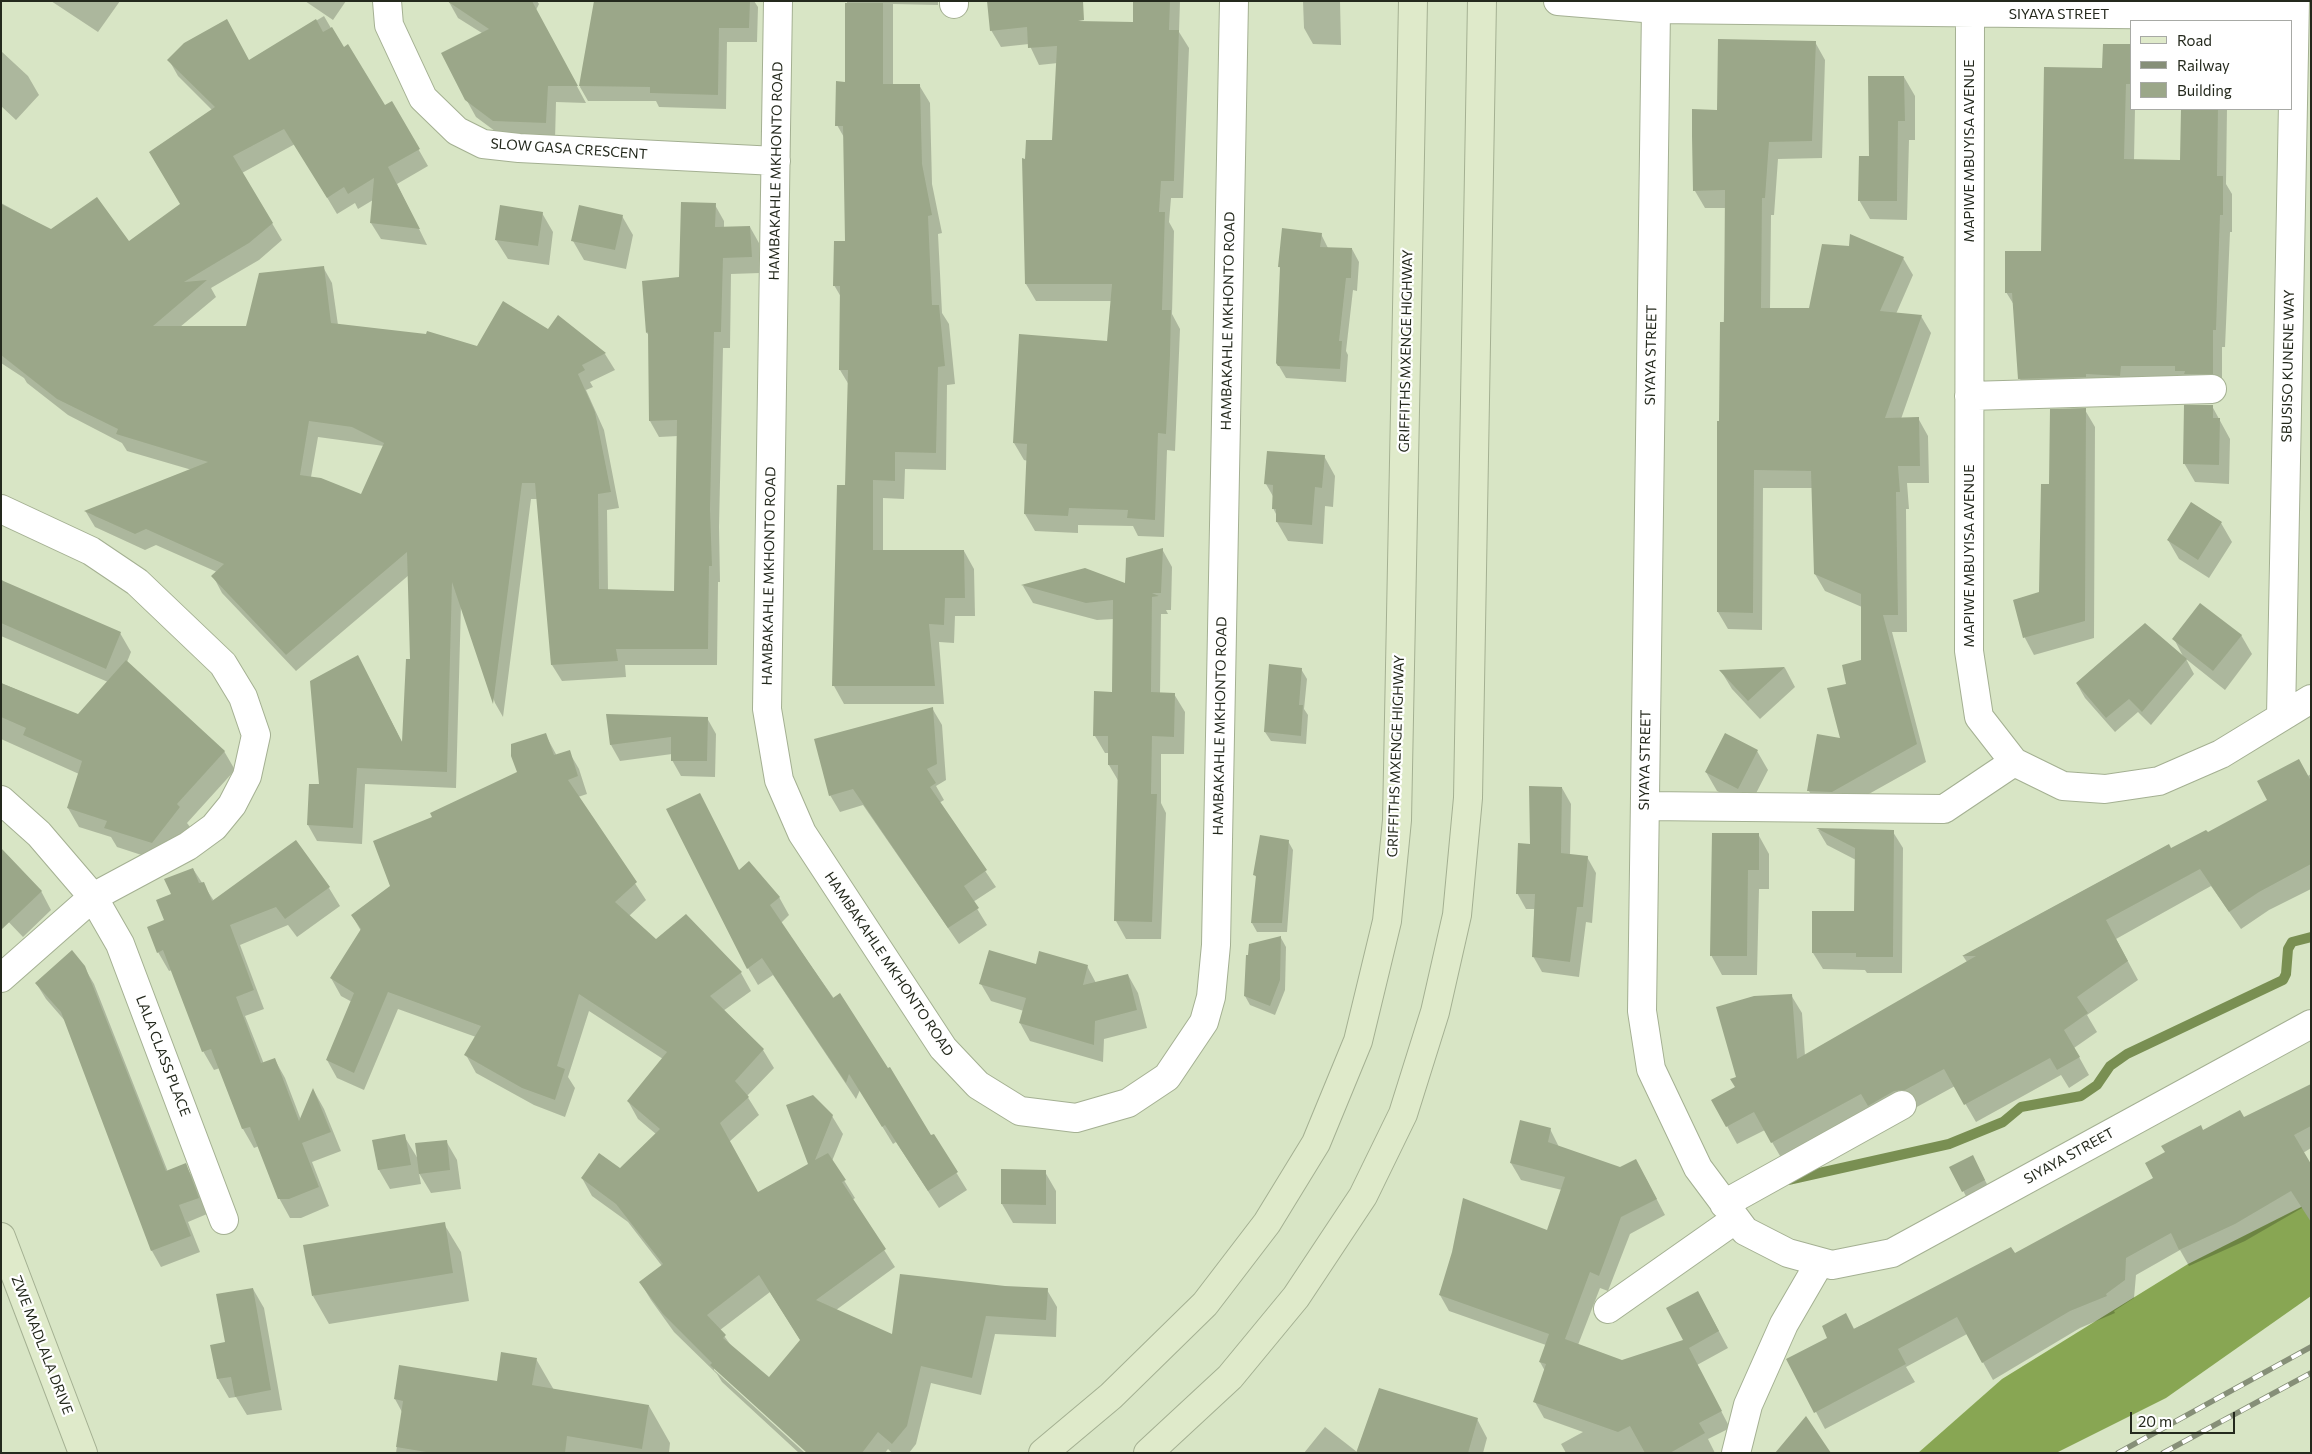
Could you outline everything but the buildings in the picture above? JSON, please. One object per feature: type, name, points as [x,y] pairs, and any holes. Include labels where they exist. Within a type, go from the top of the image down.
[{"type":"street","name":"SLOW GASA CRESCENT","points":[[388,1],[389,25],[423,98],[457,131],[483,144],[519,148],[776,161]]},
{"type":"street","name":"HAMBAKAHLE MKHONTO ROAD","points":[[778,1],[767,709],[779,780],[802,833],[943,1048],[978,1085],[1020,1111],[1076,1118],[1128,1103],[1167,1077],[1204,1022],[1211,997],[1216,945],[1234,1]]},
{"type":"street","name":"GRIFFITHS MXENGE HIGHWAY","points":[[1042,1453],[1111,1396],[1205,1304],[1267,1223],[1316,1143],[1358,1042],[1387,921],[1397,820],[1413,1]]},
{"type":"street","points":[[1148,1453],[1230,1377],[1296,1297],[1363,1196],[1403,1114],[1438,1002],[1457,915],[1468,798],[1482,1]]},
{"type":"street","points":[[1558,1],[1656,9]]},
{"type":"street","name":"SIYAYA STREET","points":[[2294,9],[1970,14],[1656,9],[1642,1011],[1651,1069],[1698,1168],[1730,1211],[1745,1230],[1788,1253],[1832,1265],[1892,1253],[2311,1024]]},
{"type":"street","name":"SBUSISO KUNENE WAY","points":[[2281,716],[2294,9]]},
{"type":"street","name":"MAPIWE MBUYISA AVENUE","points":[[1970,14],[1969,651],[1980,717],[2014,762],[2063,786],[2104,789],[2159,782],[2221,754],[2311,699]]},
{"type":"street","points":[[1969,396],[2212,389]]},
{"type":"street","points":[[1,509],[91,550],[137,582],[224,664],[243,697],[256,735],[247,776],[232,805],[214,827],[188,846],[93,897],[1,978]]},
{"type":"street","points":[[1645,806],[1944,809],[2014,762]]},
{"type":"street","name":"LALA CLASS PLACE","points":[[1,800],[39,834],[93,897],[120,944],[224,1220]]},
{"type":"street","points":[[1608,1309],[1730,1211],[1902,1105]]},
{"type":"street","name":"ZWE MADLALA DRIVE","points":[[1,1237],[83,1453]]},
{"type":"street","points":[[1736,1453],[1748,1405],[1784,1324],[1820,1262]]},
{"type":"green space","points":[[2311,1202],[2311,1296],[2166,1398],[2056,1453],[1918,1453],[2002,1379],[2188,1264]]},
{"type":"waterway","points":[[1788,1180],[1949,1144],[2003,1122],[2021,1107],[2081,1096],[2097,1085],[2110,1066],[2127,1054],[2283,980],[2286,974],[2288,949],[2292,942],[2311,937]]},
{"type":"railway","points":[[2118,1453],[2311,1347]]},
{"type":"railway","points":[[2163,1453],[2311,1373]]}]
